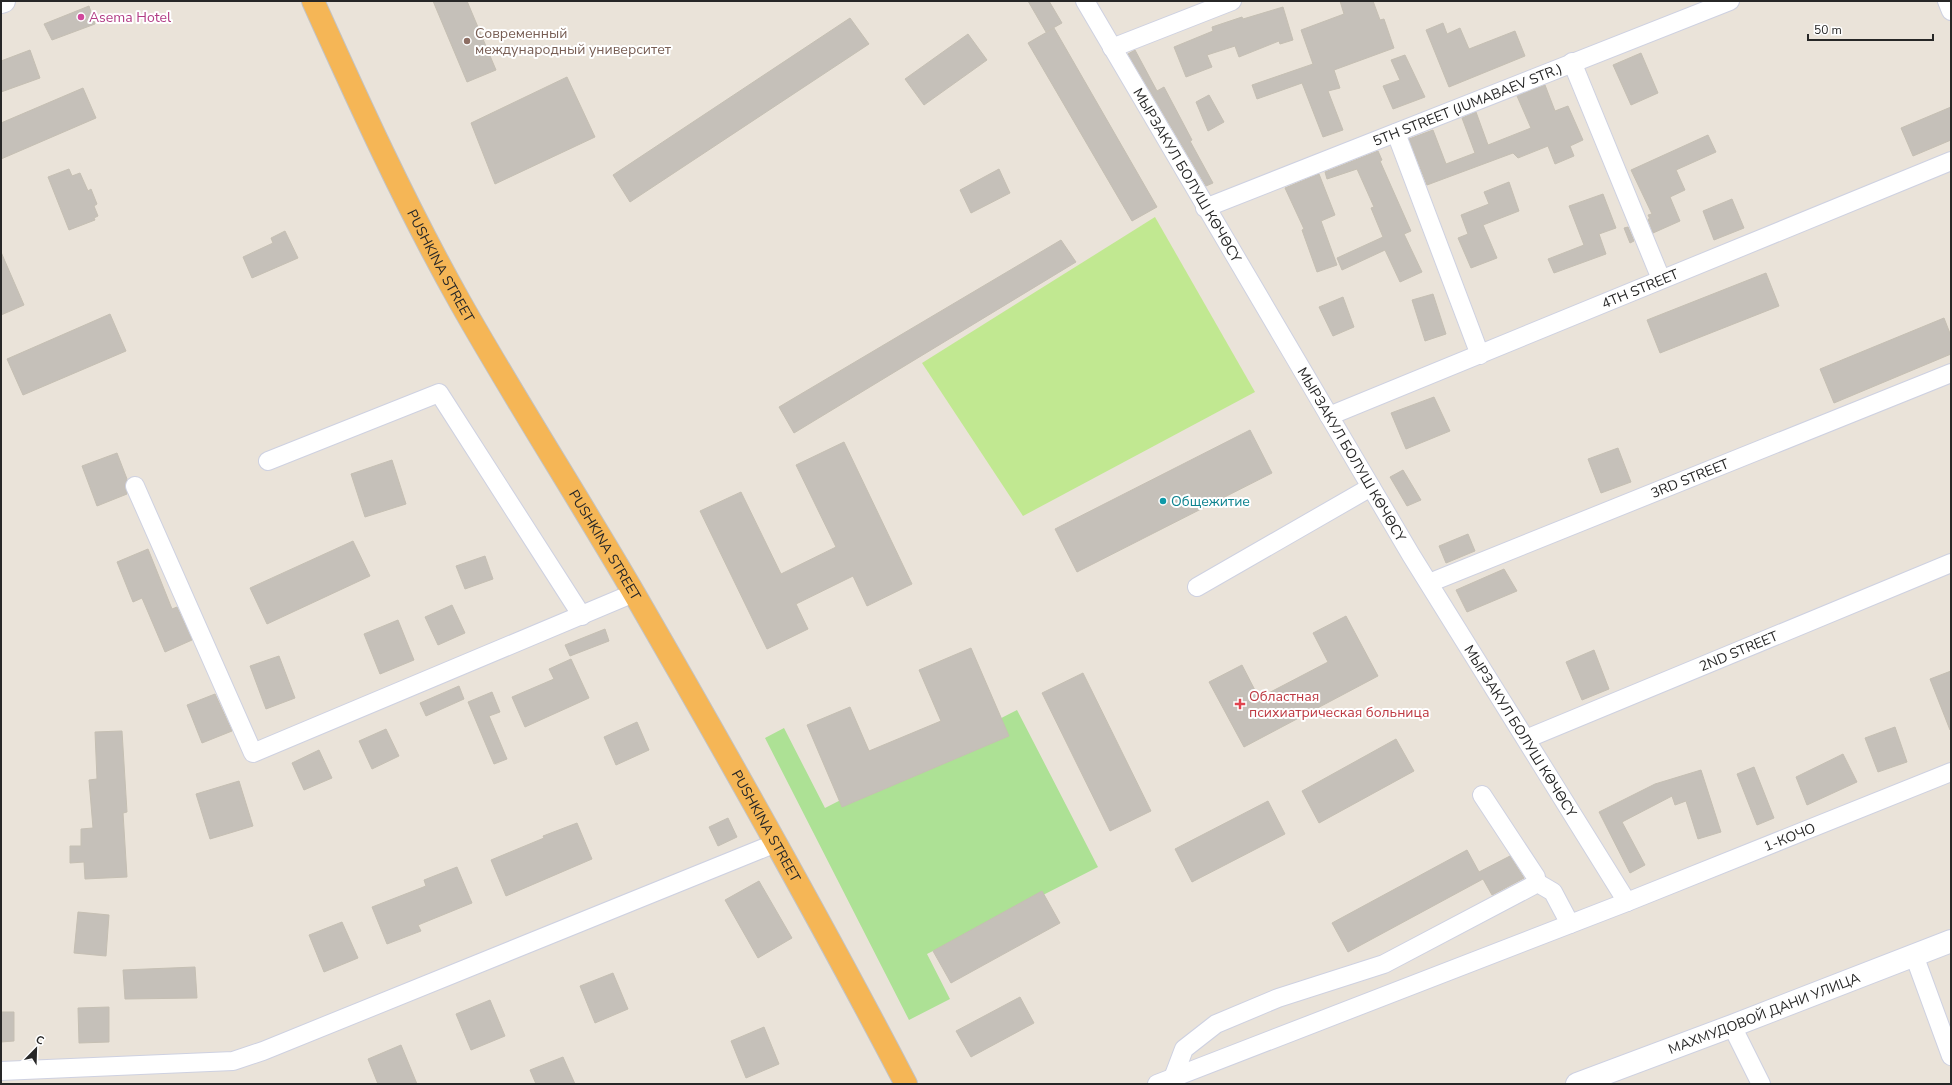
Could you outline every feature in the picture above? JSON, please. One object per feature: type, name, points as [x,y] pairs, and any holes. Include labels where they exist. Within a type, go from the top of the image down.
[{"type":"highway","name":"PUSHKINA STREET","points":[[313,1],[364,115],[410,209],[461,303],[634,593],[776,843],[906,1084]]},
{"type":"street","name":"МЫРЗАКУЛ БОЛУШ КӨЧӨСҮ","points":[[1085,1],[1205,208],[1371,487],[1627,902]]},
{"type":"street","points":[[1112,48],[1232,1]]},
{"type":"street","name":"5TH STREET (JUMABAEV STR.)","points":[[1205,208],[1572,62],[1730,1]]},
{"type":"street","points":[[1947,1],[1951,12]]},
{"type":"street","points":[[1572,62],[1661,279]]},
{"type":"street","points":[[1396,133],[1480,355]]},
{"type":"street","name":"4TH STREET","points":[[1330,416],[1951,161]]},
{"type":"street","name":"3RD STREET","points":[[1429,583],[1951,373]]},
{"type":"street","points":[[268,461],[439,393],[582,616]]},
{"type":"street","points":[[135,486],[253,752],[634,593]]},
{"type":"street","points":[[1197,587],[1371,487]]},
{"type":"street","name":"2ND STREET","points":[[1526,739],[1951,563]]},
{"type":"street","name":"1-КОЧО","points":[[1165,1081],[1627,902],[1951,772]]},
{"type":"street","points":[[1482,795],[1536,877],[1536,882]]},
{"type":"street","points":[[1,1072],[233,1061],[263,1051],[776,843]]},
{"type":"street","points":[[1536,882],[1553,892],[1570,924]]},
{"type":"street","points":[[1165,1081],[1184,1049],[1216,1024],[1278,998],[1384,964],[1532,886],[1536,882]]},
{"type":"street","name":"МАХМУДОВОЙ ДАНИ УЛИЦА","points":[[1577,1084],[1951,941]]},
{"type":"street","points":[[1914,955],[1951,1056]]},
{"type":"street","points":[[1732,1026],[1761,1084]]},
{"type":"green space","points":[[1155,217],[1255,392],[1023,516],[922,363]]},
{"type":"green space","points":[[1017,710],[1098,867],[927,954],[950,999],[909,1020],[765,738],[784,728],[825,808]]},
{"type":"building","name":"Современный международный университет","points":[[433,1],[467,1],[496,70],[467,82]]},
{"type":"building","points":[[1028,1],[1049,1],[1062,23],[1046,32]]},
{"type":"building","points":[[1340,1],[1373,1],[1380,20],[1384,19],[1394,48],[1334,70],[1340,88],[1328,91],[1343,130],[1323,137],[1302,83],[1257,99],[1252,85],[1313,64],[1301,30],[1344,14]]},
{"type":"building","points":[[89,6],[95,24],[52,40],[44,24]]},
{"type":"building","points":[[1283,7],[1293,40],[1280,44],[1279,41],[1239,57],[1235,46],[1207,55],[1212,67],[1186,77],[1174,47],[1213,31],[1212,27],[1242,17],[1243,19]]},
{"type":"building","points":[[850,18],[869,44],[630,202],[613,175]]},
{"type":"building","points":[[1443,23],[1447,34],[1460,28],[1469,49],[1515,31],[1525,56],[1449,87],[1426,30]]},
{"type":"building","points":[[1054,28],[1157,207],[1132,221],[1028,43]]},
{"type":"building","points":[[968,34],[987,60],[924,105],[905,79]]},
{"type":"building","points":[[30,50],[40,78],[1,92],[1,61]]},
{"type":"building","points":[[1135,50],[1157,91],[1164,87],[1192,140],[1190,141],[1213,183],[1206,186],[1128,54]]},
{"type":"building","points":[[1641,53],[1658,93],[1631,105],[1613,65]]},
{"type":"building","points":[[1405,55],[1425,97],[1393,109],[1383,86],[1400,80],[1391,60]]},
{"type":"building","points":[[567,77],[595,137],[495,184],[471,123]]},
{"type":"building","points":[[1545,85],[1555,111],[1568,106],[1583,140],[1570,146],[1574,156],[1555,164],[1548,146],[1518,158],[1513,153],[1427,185],[1409,139],[1433,130],[1446,164],[1475,153],[1462,118],[1476,112],[1488,145],[1531,128],[1517,96]]},
{"type":"building","points":[[83,88],[96,118],[1,159],[1,123]]},
{"type":"building","points":[[1209,95],[1224,122],[1208,131],[1196,102]]},
{"type":"building","points":[[1951,107],[1951,140],[1913,156],[1901,128]]},
{"type":"building","points":[[1708,135],[1716,152],[1676,170],[1685,190],[1670,197],[1680,221],[1653,233],[1648,219],[1650,219],[1648,215],[1652,214],[1631,170]]},
{"type":"building","points":[[1378,151],[1382,160],[1380,161],[1411,231],[1404,234],[1422,272],[1400,282],[1385,250],[1342,270],[1337,258],[1383,237],[1371,208],[1374,207],[1357,169],[1327,179],[1325,172]]},
{"type":"building","points":[[69,169],[72,176],[80,173],[88,191],[91,189],[97,204],[94,206],[98,216],[94,218],[95,220],[69,230],[48,177]]},
{"type":"building","points":[[999,169],[1010,193],[971,213],[960,190]]},
{"type":"building","points":[[1319,174],[1335,215],[1321,221],[1337,265],[1317,272],[1302,230],[1304,229],[1285,188]]},
{"type":"building","points":[[1509,182],[1519,211],[1483,225],[1497,258],[1471,268],[1458,238],[1468,234],[1461,215],[1489,204],[1484,192]]},
{"type":"building","points":[[1603,194],[1616,228],[1599,234],[1606,254],[1554,273],[1548,259],[1584,245],[1569,206]]},
{"type":"building","points":[[1732,199],[1744,228],[1714,240],[1703,211]]},
{"type":"building","points":[[1628,227],[1634,241],[1630,243],[1624,228]]},
{"type":"building","points":[[285,231],[298,258],[252,278],[243,257],[273,243],[271,238]]},
{"type":"building","points":[[1061,240],[1076,262],[794,433],[779,407]]},
{"type":"building","points":[[1,252],[24,305],[1,315]]},
{"type":"building","points":[[1766,273],[1779,306],[1660,353],[1647,320]]},
{"type":"building","points":[[1433,294],[1446,334],[1425,341],[1412,300]]},
{"type":"building","points":[[1343,297],[1354,327],[1333,336],[1319,307]]},
{"type":"building","points":[[110,314],[126,351],[23,395],[7,359]]},
{"type":"building","points":[[1944,318],[1951,336],[1951,354],[1834,403],[1820,369]]},
{"type":"building","points":[[1434,397],[1450,431],[1406,449],[1391,413]]},
{"type":"building","name":"Общежитие","points":[[1250,430],[1272,473],[1077,572],[1055,529]]},
{"type":"building","points":[[844,442],[912,584],[867,606],[853,576],[796,604],[808,629],[767,649],[700,511],[741,492],[781,574],[836,547],[796,465]]},
{"type":"building","points":[[1618,448],[1631,482],[1601,493],[1588,459]]},
{"type":"building","points":[[117,453],[127,479],[125,485],[127,494],[97,506],[82,466]]},
{"type":"building","points":[[392,460],[406,504],[365,517],[351,474]]},
{"type":"building","points":[[1403,470],[1421,500],[1407,506],[1390,477]]},
{"type":"building","points":[[1468,534],[1475,551],[1446,563],[1439,546]]},
{"type":"building","points":[[353,541],[370,576],[267,624],[250,588]]},
{"type":"building","points":[[148,549],[172,609],[177,607],[192,640],[165,652],[142,598],[133,602],[117,562]]},
{"type":"building","points":[[485,556],[493,579],[465,589],[456,566]]},
{"type":"building","points":[[1504,569],[1517,591],[1467,612],[1456,590]]},
{"type":"building","points":[[452,605],[465,633],[438,645],[425,617]]},
{"type":"building","points":[[1346,616],[1378,676],[1244,747],[1209,682],[1242,665],[1259,698],[1328,662],[1313,633]]},
{"type":"building","points":[[398,620],[414,660],[380,674],[364,634]]},
{"type":"building","points":[[605,629],[609,641],[570,656],[565,645]]},
{"type":"building","points":[[971,648],[1009,736],[842,807],[807,725],[850,707],[869,751],[941,721],[919,670]]},
{"type":"building","points":[[1594,650],[1609,689],[1582,700],[1566,662]]},
{"type":"building","points":[[279,656],[295,698],[266,709],[250,666]]},
{"type":"building","points":[[571,659],[589,698],[525,727],[512,697],[554,679],[549,669]]},
{"type":"building","points":[[1951,671],[1951,730],[1950,730],[1930,679]]},
{"type":"building","points":[[1083,673],[1151,811],[1110,831],[1042,693]]},
{"type":"building","points":[[459,686],[464,699],[426,716],[420,703]]},
{"type":"building","points":[[492,692],[500,712],[489,716],[507,759],[494,764],[468,702]]},
{"type":"building","points":[[215,694],[232,731],[202,743],[187,705]]},
{"type":"building","points":[[637,722],[649,750],[616,765],[604,737]]},
{"type":"building","points":[[1895,727],[1907,762],[1878,772],[1865,738]]},
{"type":"building","points":[[386,729],[399,756],[372,769],[359,741]]},
{"type":"building","points":[[122,731],[127,812],[123,813],[127,877],[85,879],[84,862],[70,863],[70,846],[81,846],[81,829],[93,828],[89,780],[97,779],[95,732]]},
{"type":"building","points":[[1396,739],[1414,771],[1319,823],[1302,791]]},
{"type":"building","points":[[319,750],[332,778],[304,790],[292,763]]},
{"type":"building","points":[[1843,754],[1857,782],[1807,805],[1796,777]]},
{"type":"building","points":[[1754,767],[1774,818],[1757,825],[1737,774]]},
{"type":"building","points":[[1701,770],[1721,832],[1698,839],[1686,801],[1675,805],[1672,796],[1622,822],[1645,865],[1630,873],[1599,812],[1655,784]]},
{"type":"building","points":[[239,781],[253,826],[210,839],[196,794]]},
{"type":"building","points":[[1268,801],[1285,834],[1192,882],[1175,849]]},
{"type":"building","points":[[728,818],[737,837],[718,846],[709,827]]},
{"type":"building","points":[[577,823],[592,859],[506,896],[491,860],[544,838],[543,836]]},
{"type":"building","points":[[1467,850],[1479,872],[1510,856],[1524,878],[1492,895],[1483,879],[1348,952],[1332,923]]},
{"type":"building","points":[[457,867],[472,903],[418,925],[421,931],[387,944],[372,907],[426,886],[424,880]]},
{"type":"building","points":[[759,881],[792,938],[758,958],[725,900]]},
{"type":"building","points":[[1042,891],[1060,923],[951,983],[933,951]]},
{"type":"building","points":[[78,912],[109,915],[106,956],[74,953]]},
{"type":"building","points":[[342,922],[358,958],[324,972],[309,935]]},
{"type":"building","points":[[195,967],[197,998],[125,999],[123,970]]},
{"type":"building","points":[[613,973],[628,1009],[595,1023],[580,986]]},
{"type":"building","points":[[1020,997],[1034,1023],[971,1057],[956,1031]]},
{"type":"building","points":[[490,1000],[505,1036],[471,1050],[456,1014]]},
{"type":"building","points":[[109,1007],[109,1042],[79,1043],[78,1008]]},
{"type":"building","points":[[1,1012],[14,1012],[14,1041],[1,1042]]},
{"type":"building","points":[[764,1027],[779,1064],[746,1078],[731,1041]]},
{"type":"building","points":[[401,1045],[417,1084],[378,1084],[368,1059]]},
{"type":"building","points":[[563,1057],[575,1084],[536,1084],[530,1070]]},
{"type":"place","name":"Asema Hotel","points":[[81,17]]},
{"type":"place","name":"Современный международный университет","points":[[467,41]]},
{"type":"place","name":"Общежитие","points":[[1163,501]]},
{"type":"place","name":"Областная психиатрическая больница","points":[[1240,704]]}]
